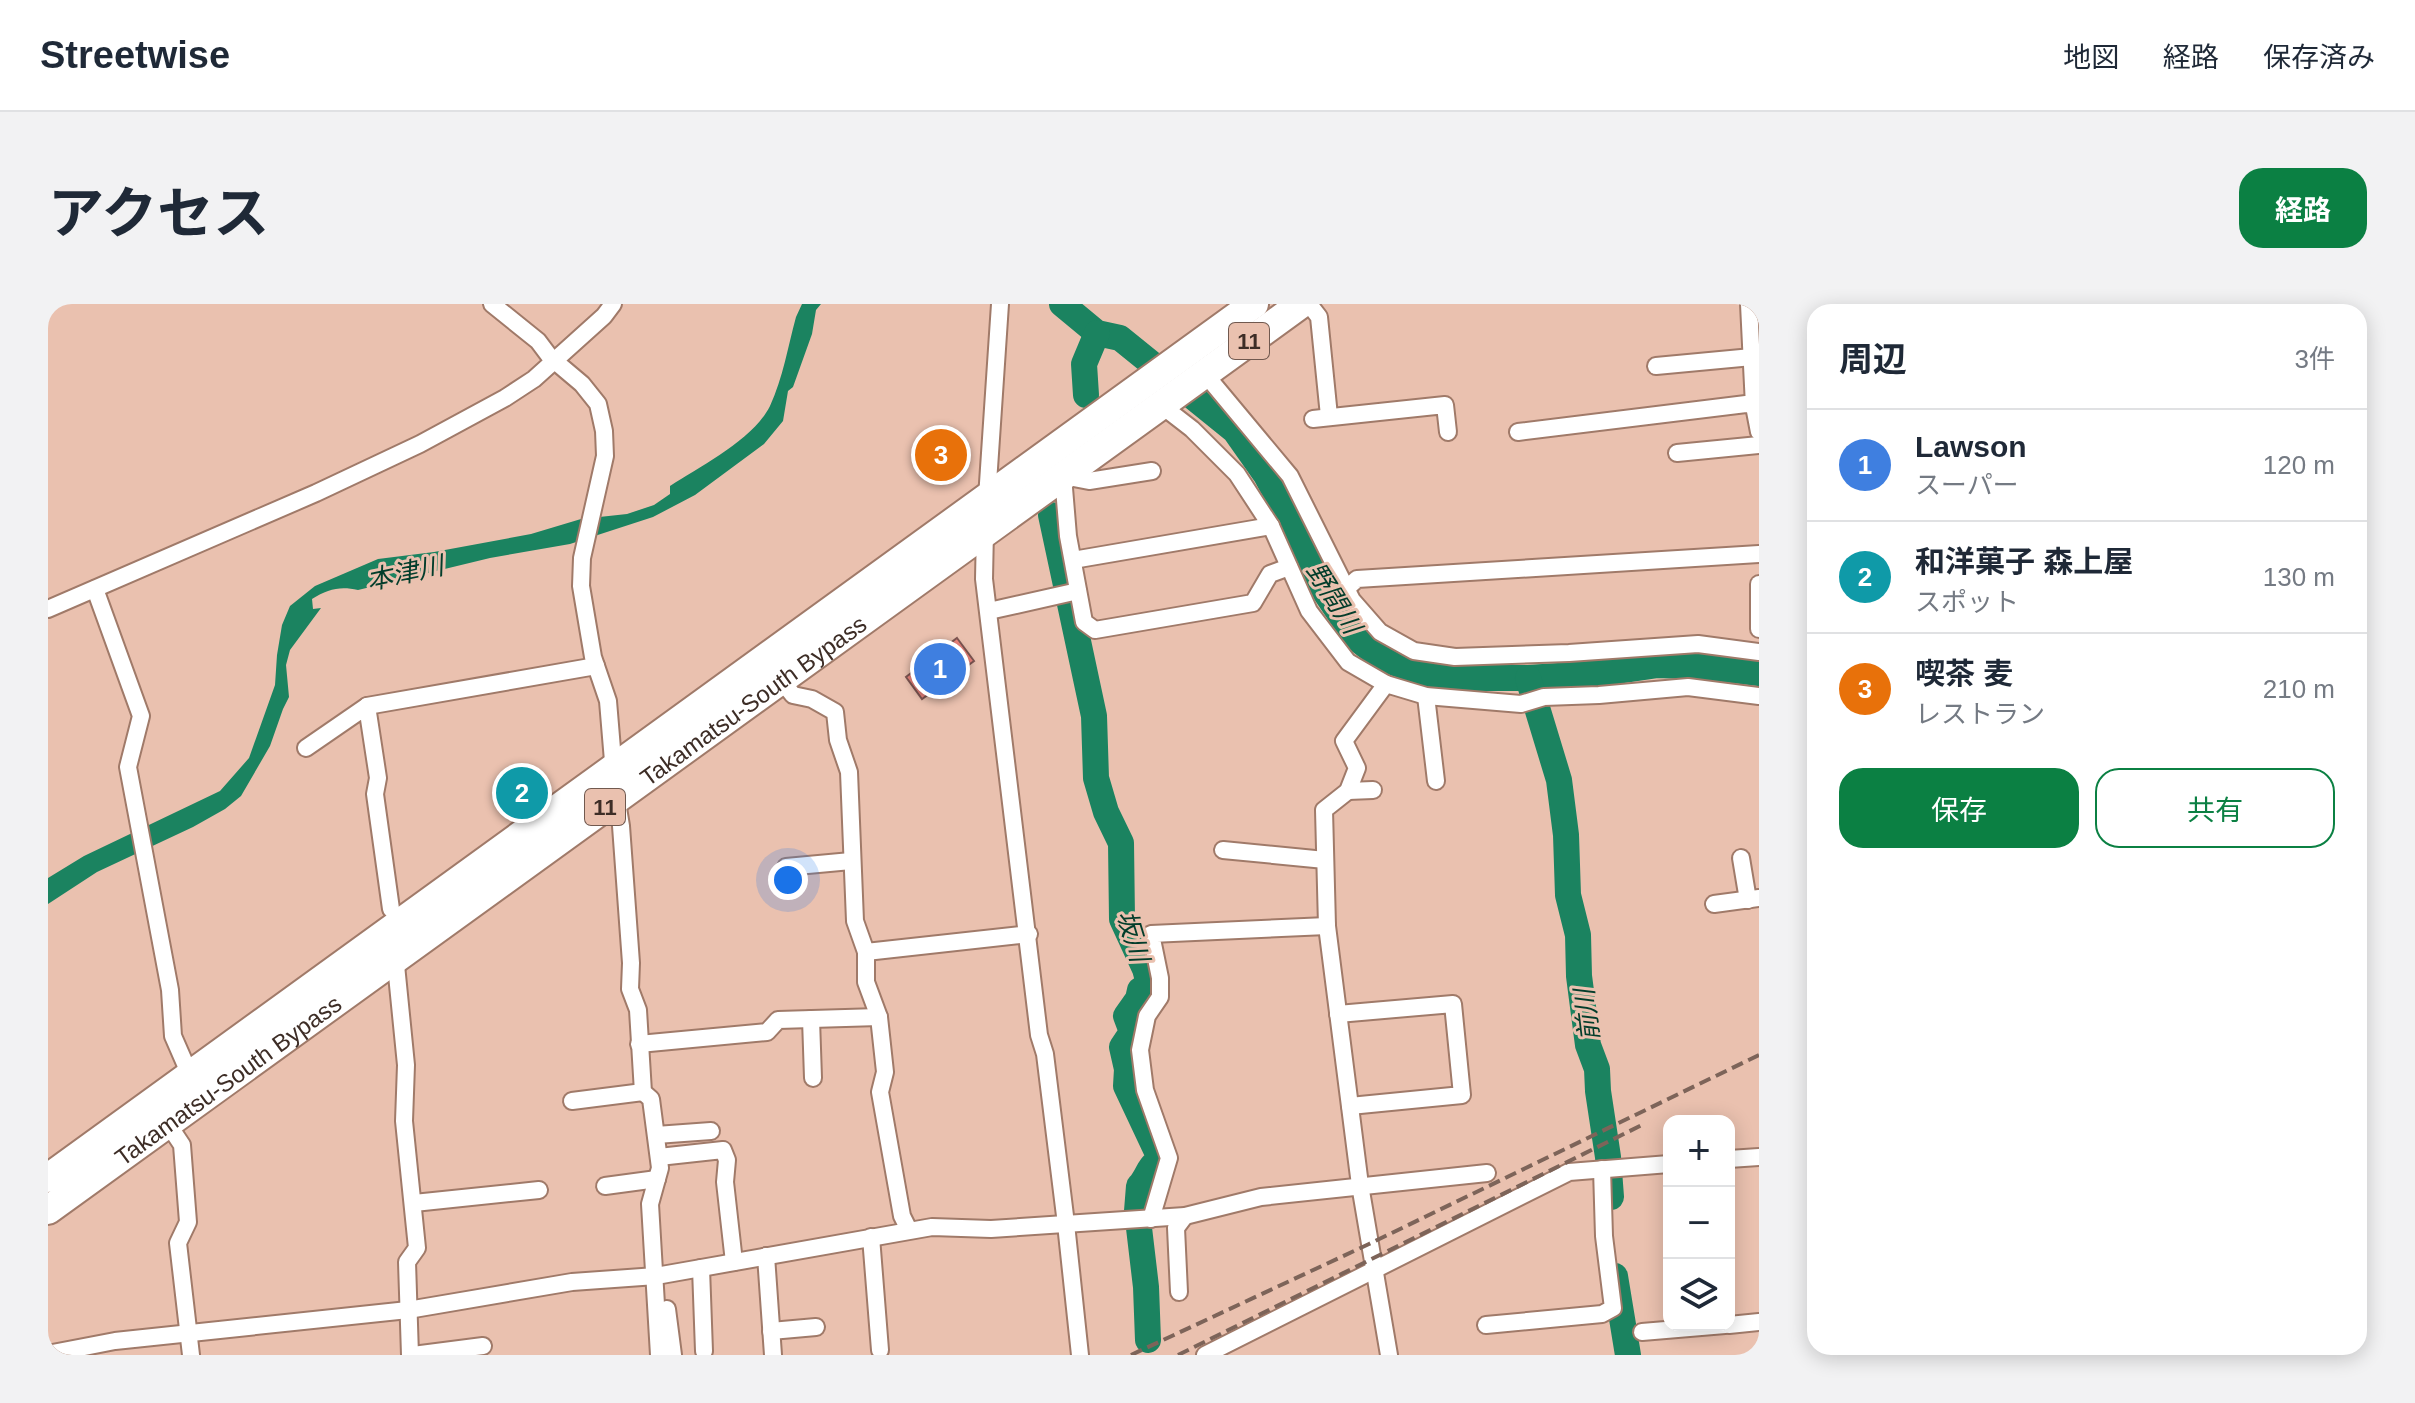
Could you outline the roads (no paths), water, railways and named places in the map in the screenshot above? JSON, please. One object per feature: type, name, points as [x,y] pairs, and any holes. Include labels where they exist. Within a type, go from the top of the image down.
[{"type":"highway","name":"Takamatsu-South Bypass","points":[[48,1210],[1161,405],[1254,304]]},
{"type":"highway","name":"Takamatsu-South Bypass","points":[[48,1178],[190,1075],[391,919],[614,768],[1137,389],[1193,371],[1301,304]]},
{"type":"street","points":[[492,304],[538,341],[556,362],[582,384],[598,404],[605,444],[603,468],[582,558],[581,586],[596,666],[608,701],[621,826],[631,963],[630,989],[638,1010],[643,1092],[651,1099],[660,1168],[650,1204],[673,1355]]},
{"type":"street","points":[[48,609],[316,493],[420,444],[505,398],[556,362],[613,304]]},
{"type":"street","points":[[1000,304],[984,534],[984,579],[1080,1355]]},
{"type":"street","points":[[1309,304],[1319,317],[1321,418],[1445,405],[1448,432]]},
{"type":"street","points":[[1749,304],[1759,432]]},
{"type":"street","points":[[1656,366],[1752,357]]},
{"type":"street","points":[[1193,371],[1290,476],[1352,600],[1380,632],[1414,651],[1455,657],[1698,644],[1759,652]]},
{"type":"street","points":[[1161,405],[1192,429],[1237,474],[1271,526],[1309,611],[1348,662],[1386,684],[1426,696],[1521,704],[1544,697],[1688,687],[1759,696]]},
{"type":"street","points":[[1518,432],[1757,405]]},
{"type":"street","points":[[1677,453],[1759,445]]},
{"type":"street","points":[[1152,471],[1089,481],[1063,476],[1073,560],[1070,593],[1084,622],[1095,630],[1253,603],[1270,574],[1289,567]]},
{"type":"street","points":[[1073,560],[1271,526]]},
{"type":"street","points":[[1346,589],[1357,579],[1759,554]]},
{"type":"street","points":[[1759,584],[1759,629]]},
{"type":"street","points":[[95,589],[141,716],[128,767],[170,990],[173,1036],[190,1075]]},
{"type":"street","points":[[989,611],[1070,593]]},
{"type":"street","points":[[306,748],[367,706],[596,666]]},
{"type":"street","points":[[781,680],[793,695],[812,699],[835,712],[838,740],[849,772],[855,921],[866,952],[866,982],[879,1017],[885,1072],[880,1092],[902,1216],[909,1230]]},
{"type":"street","points":[[1386,684],[1344,741],[1357,768],[1348,791],[1324,810],[1327,926],[1360,1185],[1389,1355]]},
{"type":"street","points":[[1426,696],[1436,781]]},
{"type":"street","points":[[367,706],[378,778],[375,794],[406,1065],[404,1121],[417,1248],[407,1262],[412,1355],[483,1346]]},
{"type":"street","points":[[1348,791],[1373,790]]},
{"type":"street","points":[[1223,850],[1325,860]]},
{"type":"street","points":[[1714,904],[1754,899],[1741,858]]},
{"type":"street","points":[[786,867],[851,861]]},
{"type":"street","points":[[1143,1219],[1169,1158],[1145,1090],[1140,1050],[1147,1016],[1160,997],[1160,978],[1151,934],[1327,926]]},
{"type":"street","points":[[866,952],[1029,934]]},
{"type":"street","points":[[1338,1014],[1453,1004],[1462,1095],[1350,1106]]},
{"type":"street","points":[[639,1044],[767,1032],[778,1020],[879,1017]]},
{"type":"street","points":[[811,1019],[813,1078]]},
{"type":"street","points":[[572,1101],[643,1092]]},
{"type":"street","points":[[168,1124],[182,1145],[188,1222],[178,1243],[191,1355]]},
{"type":"street","points":[[656,1135],[711,1131]]},
{"type":"street","points":[[659,1157],[723,1150],[727,1160],[725,1182],[734,1262]]},
{"type":"street","points":[[1735,1159],[1759,1157]]},
{"type":"street","points":[[1205,1355],[1569,1172],[1663,1164]]},
{"type":"street","points":[[1486,1325],[1602,1314],[1613,1308],[1604,1236],[1602,1169]]},
{"type":"street","points":[[48,1354],[115,1341],[408,1310],[572,1282],[661,1275],[932,1227],[991,1229],[1185,1216],[1261,1197],[1487,1173]]},
{"type":"street","points":[[605,1186],[657,1179]]},
{"type":"street","points":[[414,1203],[539,1190]]},
{"type":"street","points":[[1179,1292],[1176,1228],[1185,1216]]},
{"type":"street","points":[[871,1237],[880,1350]]},
{"type":"street","points":[[766,1256],[773,1355]]},
{"type":"street","points":[[701,1268],[704,1351]]},
{"type":"street","points":[[659,1355],[661,1275]]},
{"type":"street","points":[[1735,1324],[1759,1322]]},
{"type":"street","points":[[771,1331],[816,1327]]},
{"type":"street","points":[[1642,1332],[1663,1330]]},
{"type":"water","name":"本津川","points":[[802,304],[821,304],[816,310],[812,334],[793,387],[788,391],[783,421],[764,444],[695,495],[653,517],[570,544],[490,558],[358,590],[334,589],[312,599],[313,609],[321,608],[290,650],[286,665],[289,697],[270,746],[241,796],[193,827],[97,872],[48,904],[48,878],[84,856],[220,791],[249,758],[275,685],[282,625],[290,606],[315,586],[378,559],[531,534],[581,519],[627,514],[654,505],[670,494],[670,486],[739,441],[762,418],[778,384]]},
{"type":"waterway","name":"野間川","points":[[1062,304],[1097,333],[1120,338],[1235,431],[1266,475],[1325,592],[1356,638],[1383,659],[1430,675],[1467,678],[1604,673],[1658,665],[1759,673]]},
{"type":"waterway","name":"坂川","points":[[1086,395],[1084,364],[1097,333]]},
{"type":"waterway","name":"坂川","points":[[1051,515],[1094,716],[1096,778],[1106,812],[1121,843],[1122,919],[1149,984],[1140,990],[1138,999],[1126,1016],[1132,1032],[1122,1047],[1127,1069],[1126,1086],[1158,1154],[1139,1186],[1137,1211],[1146,1287],[1148,1340]]},
{"type":"waterway","name":"前川","points":[[1528,678],[1559,780],[1566,835],[1568,895],[1578,935],[1579,976],[1588,1045],[1597,1069],[1611,1197]]},
{"type":"waterway","name":"前川","points":[[1615,1276],[1628,1355]]},
{"type":"railway","points":[[1131,1355],[1369,1244],[1759,1055]]},
{"type":"railway","points":[[1178,1355],[1644,1124]]},
{"type":"place","name":"喫茶 麦","points":[[941,455]]},
{"type":"place","name":"Lawson","points":[[940,669]]},
{"type":"place","name":"和洋菓子 森上屋","points":[[522,793]]}]
